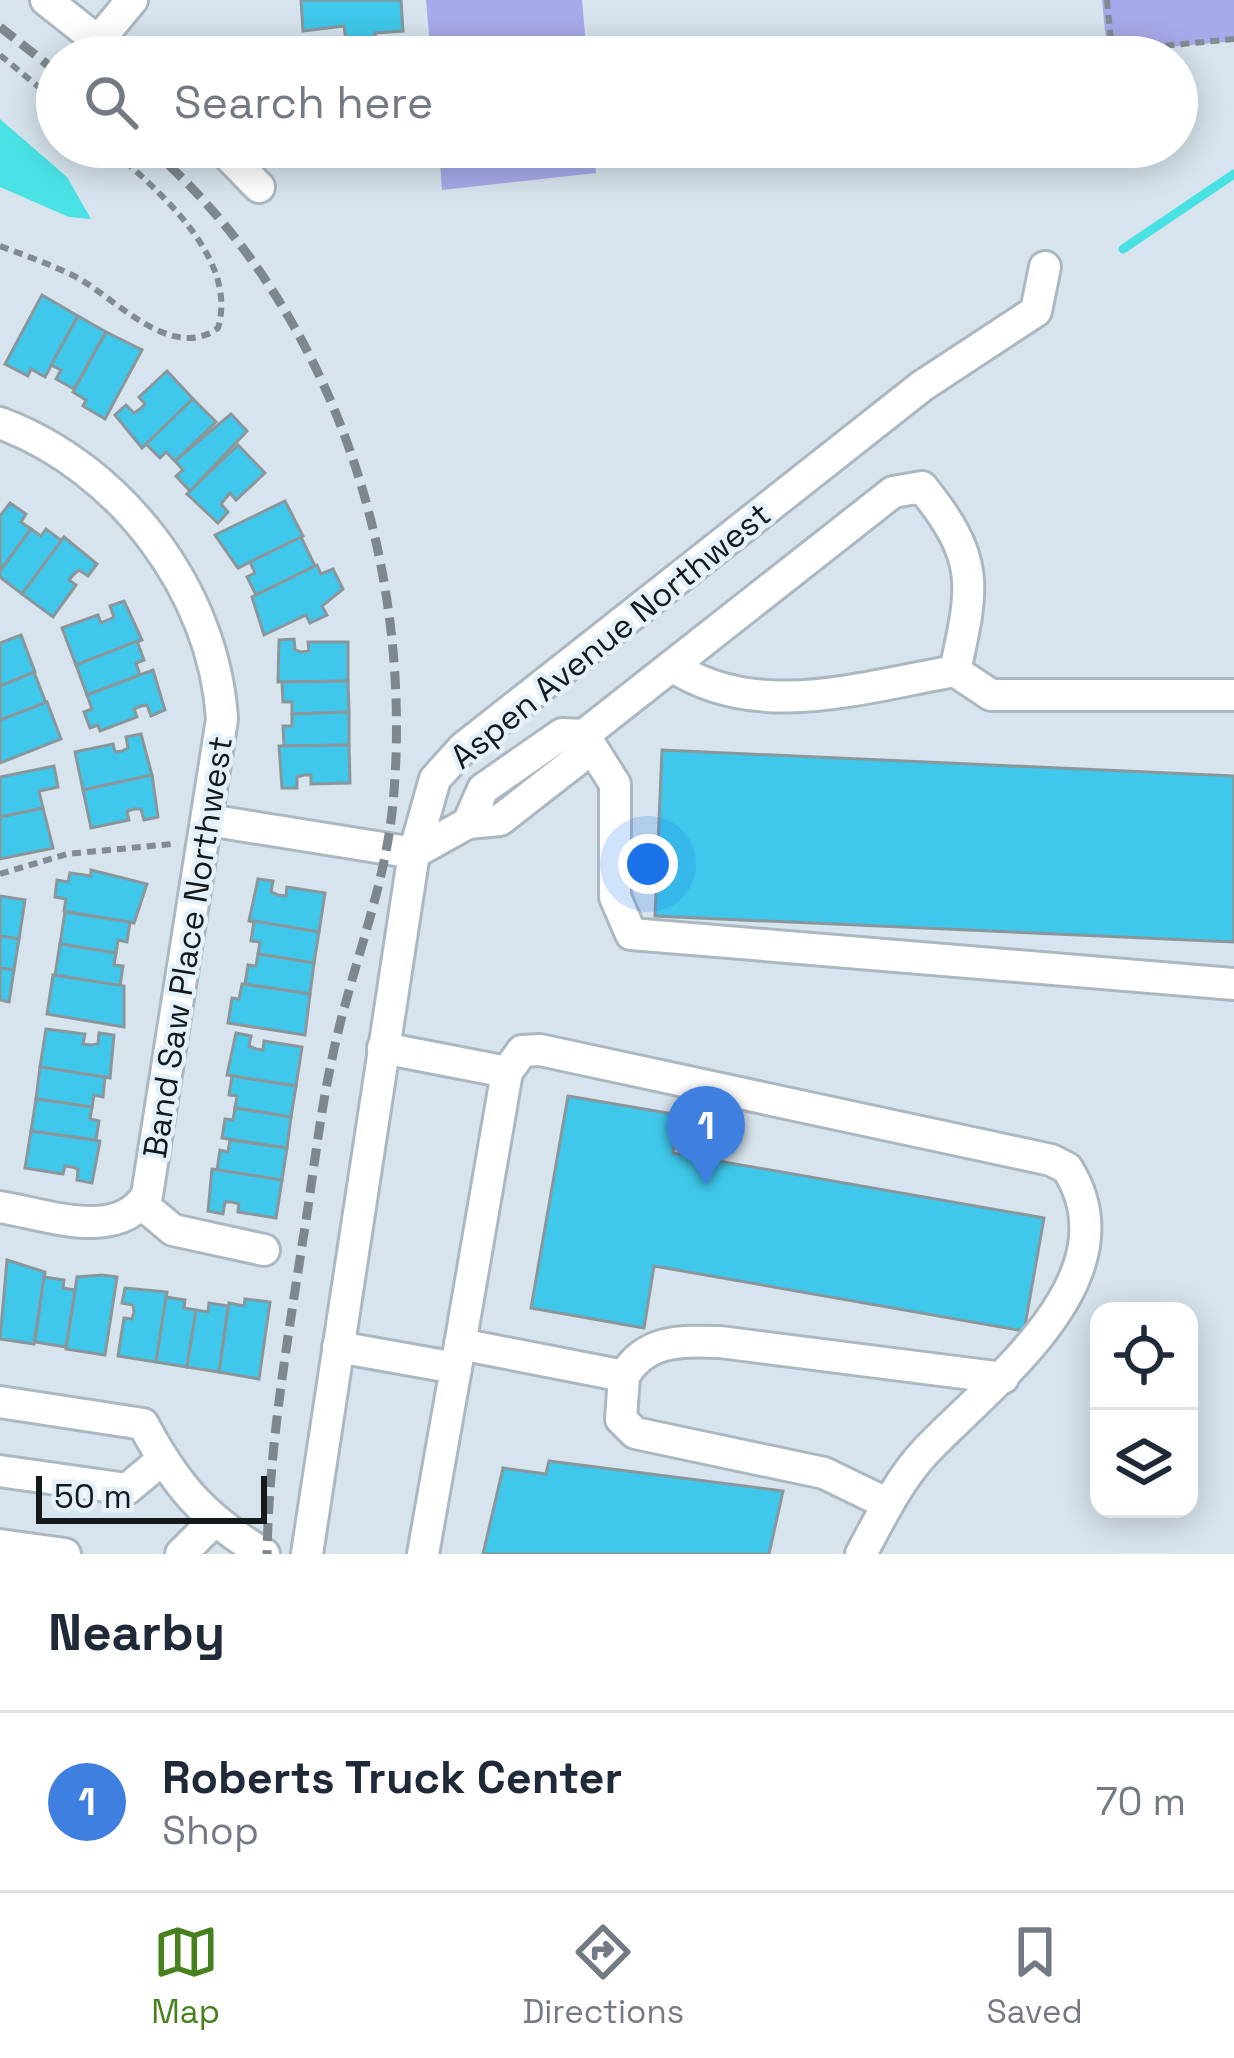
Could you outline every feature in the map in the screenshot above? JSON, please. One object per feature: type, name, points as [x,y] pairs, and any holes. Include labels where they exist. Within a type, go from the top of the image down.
[{"type":"street","points":[[46,0],[92,36]]},
{"type":"street","points":[[114,36],[132,0]]},
{"type":"street","points":[[240,168],[259,187]]},
{"type":"street","name":"Aspen Avenue Northwest","points":[[308,1554],[414,853],[435,779],[456,755],[922,386],[1036,311],[1046,267]]},
{"type":"street","name":"Band Saw Place Northwest","points":[[0,423],[53,448],[106,490],[157,544],[197,613],[220,701],[208,820],[152,1171],[142,1204]]},
{"type":"street","points":[[208,820],[414,853],[468,823],[500,820],[577,760],[584,735],[893,492],[922,487],[950,522],[973,589],[955,671]]},
{"type":"street","points":[[672,666],[726,694],[810,696],[955,671],[992,695],[1234,695]]},
{"type":"street","points":[[584,735],[615,784],[615,897],[631,934],[1234,984]]},
{"type":"street","points":[[383,1048],[507,1072]]},
{"type":"street","points":[[422,1554],[507,1072],[522,1051],[540,1050],[1051,1160],[1067,1168],[1084,1204],[1078,1257],[1062,1303],[1030,1352],[922,1454],[887,1504],[861,1554]]},
{"type":"street","points":[[0,1207],[110,1222],[142,1204],[173,1230],[264,1250]]},
{"type":"street","points":[[887,1504],[824,1473],[635,1433],[621,1419],[624,1376],[636,1356],[679,1341],[1003,1378]]},
{"type":"street","points":[[338,1347],[624,1376]]},
{"type":"street","points":[[0,1402],[142,1424],[162,1460],[212,1523],[264,1554]]},
{"type":"street","points":[[0,1471],[127,1489],[162,1460]]},
{"type":"street","points":[[181,1554],[212,1523]]},
{"type":"street","points":[[0,1545],[65,1554]]},
{"type":"path","points":[[1107,0],[1111,36]]},
{"type":"path","points":[[1198,43],[1234,39]]},
{"type":"path","points":[[0,56],[36,85]]},
{"type":"path","points":[[0,246],[76,278],[159,331],[193,338],[218,328],[222,293],[214,268],[193,233],[130,168]]},
{"type":"path","points":[[0,874],[68,854],[176,845]]},
{"type":"shaded area","points":[[426,0],[582,0],[585,36],[429,36]]},
{"type":"shaded area","points":[[1102,0],[1234,0],[1234,41],[1198,44],[1198,36],[1105,36]]},
{"type":"shaded area","points":[[0,119],[36,150],[36,168],[57,168],[67,177],[91,219],[69,217],[0,187]]},
{"type":"shaded area","points":[[440,168],[596,168],[596,173],[442,190]]},
{"type":"building","points":[[301,0],[401,0],[403,31],[345,36],[344,26],[303,31]]},
{"type":"building","points":[[42,295],[78,316],[45,377],[31,369],[28,376],[5,364]]},
{"type":"building","points":[[78,316],[106,332],[74,389],[56,379],[61,370],[51,365]]},
{"type":"building","points":[[106,332],[142,350],[105,419],[83,406],[86,400],[73,392]]},
{"type":"building","points":[[167,371],[193,399],[142,448],[115,415],[126,405],[134,413],[140,409],[145,404],[139,397]]},
{"type":"building","points":[[193,399],[216,422],[175,461],[166,452],[160,458],[146,444]]},
{"type":"building","points":[[231,414],[247,431],[190,491],[176,476],[183,470],[175,461]]},
{"type":"building","points":[[238,445],[265,473],[236,500],[230,493],[221,504],[228,512],[218,523],[187,494]]},
{"type":"building","points":[[285,501],[303,536],[238,568],[215,535]]},
{"type":"building","points":[[10,503],[26,514],[21,522],[31,529],[0,571],[0,516]]},
{"type":"building","points":[[31,529],[41,536],[46,529],[62,541],[22,594],[0,577],[0,571]]},
{"type":"building","points":[[64,537],[97,564],[88,576],[79,570],[69,580],[76,585],[53,617],[22,594]]},
{"type":"building","points":[[301,537],[315,566],[256,595],[247,577],[255,573],[250,562]]},
{"type":"building","points":[[317,565],[321,574],[333,569],[343,589],[322,606],[327,615],[310,623],[306,615],[264,635],[252,597]]},
{"type":"building","points":[[124,601],[142,640],[76,665],[62,628],[98,615],[101,623],[108,620],[114,617],[110,606]]},
{"type":"building","points":[[21,635],[35,672],[0,686],[0,643]]},
{"type":"building","points":[[294,639],[295,650],[301,652],[309,651],[308,642],[348,642],[348,681],[278,682],[279,640]]},
{"type":"building","points":[[137,641],[144,660],[136,663],[140,675],[87,695],[76,665]]},
{"type":"building","points":[[153,670],[165,710],[151,716],[147,705],[141,706],[134,709],[137,717],[100,731],[98,725],[90,728],[84,712],[92,709],[87,695]]},
{"type":"building","points":[[34,672],[46,703],[0,720],[0,686]]},
{"type":"building","points":[[348,681],[349,712],[292,714],[292,702],[283,702],[282,682]]},
{"type":"building","points":[[47,702],[61,739],[0,763],[0,720]]},
{"type":"building","points":[[349,712],[349,745],[284,746],[283,726],[292,726],[292,714]]},
{"type":"building","points":[[141,734],[152,775],[83,790],[75,752],[113,744],[115,752],[122,751],[128,748],[126,737]]},
{"type":"building","points":[[349,745],[350,783],[311,784],[311,775],[304,775],[297,777],[297,788],[282,788],[279,746]]},
{"type":"building","points":[[662,750],[1234,776],[1234,942],[655,916]]},
{"type":"building","points":[[54,766],[58,787],[39,791],[43,808],[0,817],[0,777]]},
{"type":"building","points":[[152,775],[158,817],[144,820],[141,809],[134,809],[127,811],[129,820],[91,828],[83,790]]},
{"type":"building","points":[[43,808],[53,848],[0,859],[0,817]]},
{"type":"building","points":[[91,870],[147,884],[134,923],[64,911],[66,899],[55,897],[57,880],[68,882],[70,873],[91,876]]},
{"type":"building","points":[[258,879],[273,881],[271,892],[278,895],[286,896],[287,887],[325,893],[319,932],[249,921]]},
{"type":"building","points":[[0,896],[25,900],[19,939],[0,936]]},
{"type":"building","points":[[65,912],[130,922],[127,942],[118,940],[116,953],[60,944]]},
{"type":"building","points":[[254,921],[319,932],[314,963],[258,954],[260,942],[251,941]]},
{"type":"building","points":[[0,936],[19,939],[14,970],[0,968]]},
{"type":"building","points":[[60,944],[116,953],[114,965],[123,966],[120,986],[55,975]]},
{"type":"building","points":[[258,954],[314,963],[310,994],[245,984],[248,965],[256,966]]},
{"type":"building","points":[[0,968],[14,970],[9,1002],[0,1000]]},
{"type":"building","points":[[53,975],[124,986],[124,1027],[47,1014]]},
{"type":"building","points":[[242,984],[310,994],[305,1035],[228,1023],[232,998],[239,999]]},
{"type":"building","points":[[46,1029],[85,1034],[83,1044],[91,1045],[98,1044],[99,1033],[114,1035],[110,1078],[40,1067]]},
{"type":"building","points":[[236,1033],[251,1036],[249,1046],[256,1049],[263,1050],[264,1041],[302,1047],[296,1086],[227,1075]]},
{"type":"building","points":[[40,1067],[105,1077],[103,1097],[94,1095],[92,1107],[36,1099]]},
{"type":"building","points":[[232,1076],[296,1086],[291,1117],[235,1108],[237,1096],[229,1095]]},
{"type":"building","points":[[568,1096],[679,1115],[673,1153],[1044,1218],[1024,1331],[654,1266],[644,1328],[531,1308]]},
{"type":"building","points":[[36,1099],[92,1107],[90,1119],[99,1121],[96,1140],[31,1131]]},
{"type":"building","points":[[235,1108],[291,1117],[287,1148],[222,1138],[225,1119],[233,1120]]},
{"type":"building","points":[[31,1131],[100,1141],[92,1183],[77,1180],[78,1169],[72,1167],[65,1166],[63,1174],[25,1168]]},
{"type":"building","points":[[230,1140],[287,1148],[282,1180],[217,1170],[220,1150],[228,1152]]},
{"type":"building","points":[[212,1169],[282,1180],[276,1218],[238,1212],[239,1204],[232,1202],[225,1202],[223,1214],[208,1211]]},
{"type":"building","points":[[7,1260],[45,1272],[34,1344],[0,1339]]},
{"type":"building","points":[[44,1277],[64,1280],[63,1288],[75,1290],[66,1347],[35,1342]]},
{"type":"building","points":[[77,1277],[117,1277],[105,1355],[66,1349]]},
{"type":"building","points":[[125,1288],[167,1292],[156,1362],[118,1356],[124,1318],[132,1319],[134,1312],[133,1305],[122,1303]]},
{"type":"building","points":[[166,1297],[185,1300],[184,1308],[196,1310],[187,1367],[156,1362]]},
{"type":"building","points":[[245,1299],[270,1302],[259,1379],[219,1372],[229,1303],[244,1306]]},
{"type":"building","points":[[209,1303],[228,1306],[219,1372],[187,1367],[196,1310],[208,1312]]},
{"type":"building","points":[[549,1461],[783,1491],[769,1554],[483,1554],[503,1468],[546,1474]]},
{"type":"waterway","points":[[1123,249],[1234,174]]},
{"type":"railway","points":[[0,27],[36,55]]},
{"type":"railway","points":[[170,168],[213,211],[268,284],[313,362],[348,446],[374,533],[390,623],[396,713],[389,836],[323,1104],[280,1396],[267,1554]]},
{"type":"place","name":"Roberts Truck Center","points":[[706,1185]]}]
